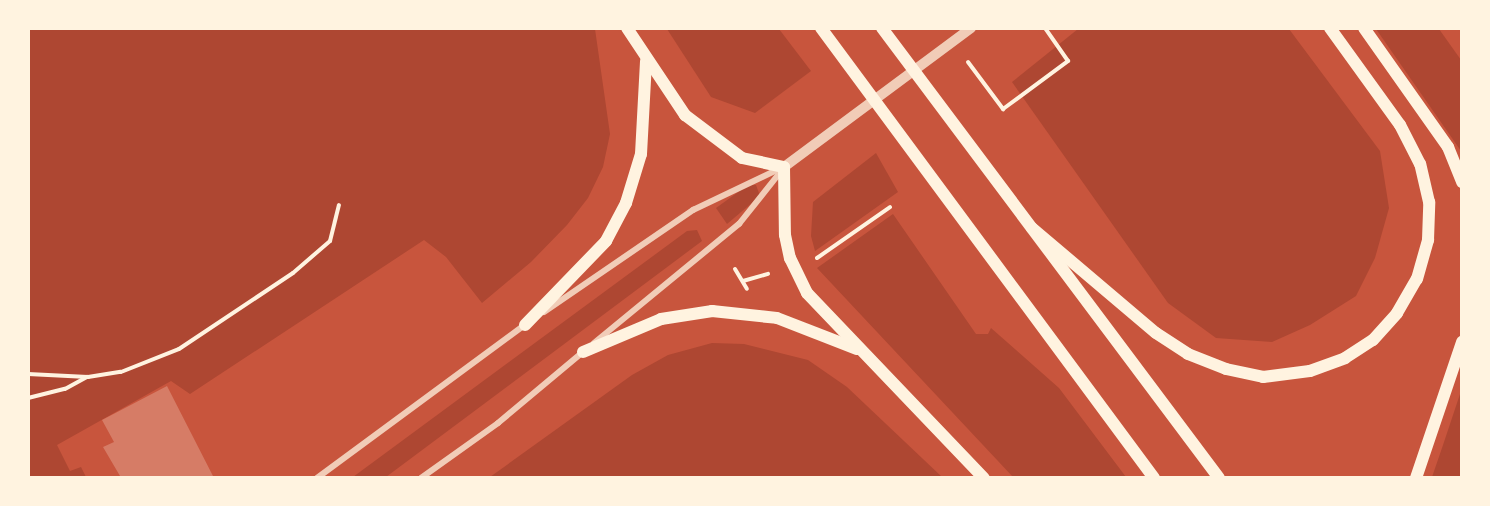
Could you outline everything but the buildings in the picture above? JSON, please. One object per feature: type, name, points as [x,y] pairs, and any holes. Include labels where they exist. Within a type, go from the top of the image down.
[{"type":"main road","points":[[627,28],[646,60],[685,115],[715,141],[742,158],[784,167],[785,235],[797,275],[807,293],[984,477]]},
{"type":"main road","points":[[821,28],[1154,477]]},
{"type":"main road","points":[[882,28],[1220,477]]},
{"type":"main road","points":[[1032,228],[1156,333],[1188,354],[1226,369],[1263,377],[1310,371],[1345,358],[1373,340],[1397,313],[1417,279],[1428,240],[1429,202],[1420,164],[1400,125],[1330,28]]},
{"type":"main road","points":[[1364,28],[1448,147],[1461,182]]},
{"type":"main road","points":[[525,325],[606,241],[626,202],[641,154],[646,60]]},
{"type":"main road","points":[[583,352],[651,322],[712,311],[777,318],[864,352]]},
{"type":"main road","points":[[1416,477],[1461,342]]},
{"type":"street","points":[[317,477],[525,325],[693,210],[784,167],[971,28]]},
{"type":"street","points":[[420,477],[498,423],[724,238],[762,198],[784,167]]},
{"type":"path","points":[[964,55],[1003,109],[1068,61],[1045,28]]},
{"type":"path","points":[[28,374],[88,376],[121,372],[153,361],[247,305],[330,242],[339,205]]},
{"type":"path","points":[[814,260],[890,207]]},
{"type":"path","points":[[735,269],[750,297]]},
{"type":"path","points":[[743,281],[777,271]]},
{"type":"path","points":[[28,398],[65,389],[88,376]]},
{"type":"shaded area","points":[[28,29],[595,29],[610,134],[603,167],[588,198],[567,225],[531,262],[482,303],[446,257],[424,240],[190,394],[171,381],[57,445],[70,471],[81,467],[86,477],[29,477]]},
{"type":"shaded area","points":[[667,29],[779,29],[811,71],[755,113],[711,97]]},
{"type":"shaded area","points":[[1078,29],[1289,29],[1380,151],[1389,208],[1375,258],[1356,296],[1310,325],[1272,342],[1216,338],[1168,303],[1012,82]]},
{"type":"shaded area","points":[[1376,29],[1439,29],[1461,60],[1461,151]]},
{"type":"shaded area","points":[[876,153],[898,192],[815,251],[811,236],[813,202]]},
{"type":"shaded area","points":[[748,185],[756,185],[760,196],[727,224],[716,208]]},
{"type":"shaded area","points":[[893,214],[976,334],[988,334],[991,328],[1059,388],[1126,477],[1013,477],[817,268]]},
{"type":"shaded area","points":[[697,230],[702,241],[386,477],[353,477],[687,231]]},
{"type":"shaded area","points":[[712,343],[744,344],[808,360],[847,387],[942,477],[490,477],[632,375],[668,355]]},
{"type":"shaded area","points":[[1461,391],[1461,477],[1432,477],[1442,448]]}]
